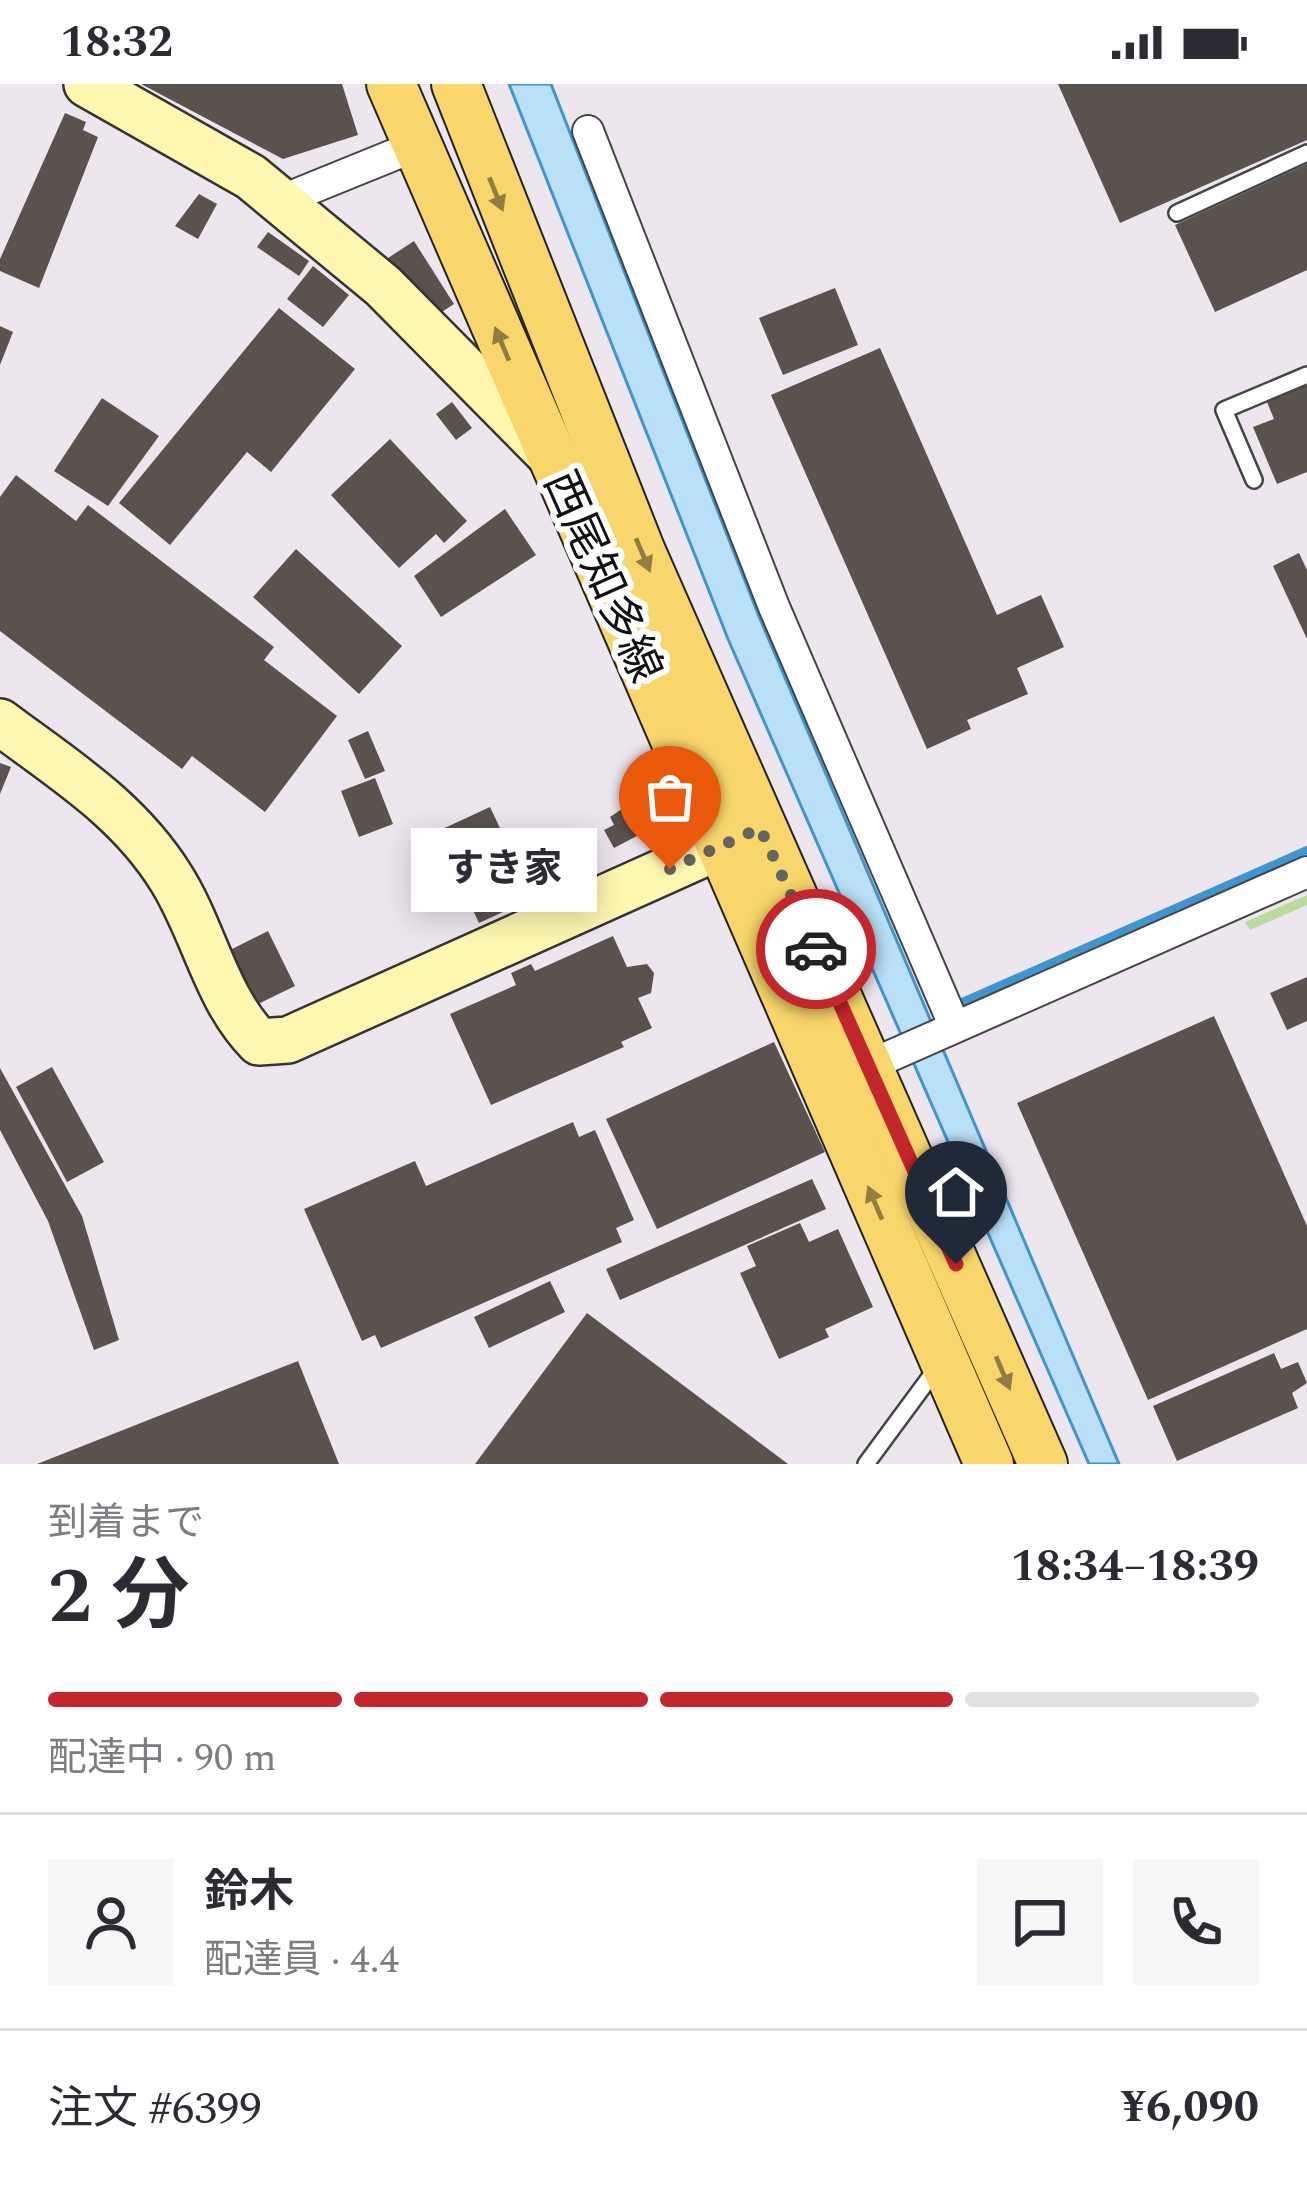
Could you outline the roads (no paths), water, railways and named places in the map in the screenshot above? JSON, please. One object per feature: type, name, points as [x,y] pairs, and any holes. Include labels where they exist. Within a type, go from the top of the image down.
[{"type":"main road","name":"西尾知多線","points":[[391,84],[548,453],[740,838],[880,1060],[1043,1464]]},
{"type":"main road","name":"西尾知多線","points":[[456,84],[641,553],[740,838],[943,1360],[989,1464]]},
{"type":"street","points":[[87,84],[251,177],[383,286],[548,453]]},
{"type":"street","points":[[588,131],[946,1030]]},
{"type":"street","points":[[280,201],[418,145]]},
{"type":"street","points":[[0,722],[118,808],[172,879],[239,1022],[259,1042],[288,1040],[740,838]]},
{"type":"street","points":[[880,1060],[1307,872]]},
{"type":"lane","points":[[1177,213],[1307,153]]},
{"type":"lane","points":[[1254,480],[1224,410],[1307,375]]},
{"type":"lane","points":[[866,1464],[943,1360]]},
{"type":"water","points":[[509,84],[551,84],[758,614],[1119,1464],[1089,1464],[728,639]]},
{"type":"waterway","points":[[951,1007],[1307,850]]},
{"type":"place","name":"すき家","points":[[670,869]]}]
